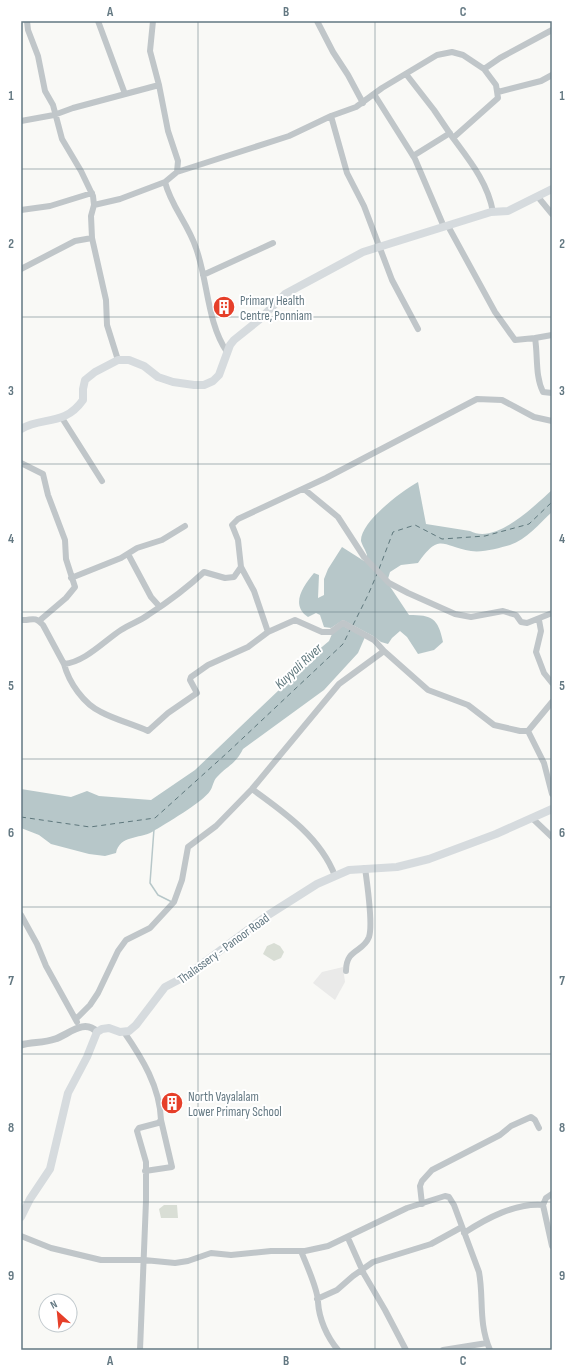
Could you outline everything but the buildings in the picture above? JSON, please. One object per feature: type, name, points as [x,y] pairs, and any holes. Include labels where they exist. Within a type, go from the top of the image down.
[{"type":"main road","points":[[22,426],[62,418],[79,406],[83,400],[83,390],[86,380],[90,375],[118,360],[129,360],[144,366],[158,377],[173,382],[199,385],[213,381],[219,375],[227,352],[234,340],[259,320],[285,294],[342,263],[378,246],[493,212],[508,211],[552,189]]},
{"type":"main road","name":"Thalassery - Panoor Road","points":[[124,1032],[129,1031],[136,1025],[165,987],[186,976],[265,916],[317,884],[349,870],[397,867],[429,859],[496,834],[552,809]]},
{"type":"main road","points":[[21,1216],[30,1199],[50,1169],[68,1093],[87,1057],[97,1032],[102,1029],[109,1028],[124,1032]]},
{"type":"street","points":[[27,21],[28,30],[38,56],[45,92],[53,105],[54,115],[62,139],[92,193],[94,205],[91,216],[92,238],[106,300],[107,325],[118,360]]},
{"type":"street","points":[[98,21],[125,94]]},
{"type":"street","points":[[153,21],[150,51],[159,85],[168,131],[178,161],[177,172]]},
{"type":"street","points":[[317,21],[333,52],[348,74],[363,103]]},
{"type":"street","points":[[484,69],[552,30]]},
{"type":"street","points":[[94,205],[134,194],[165,182],[177,172],[289,136],[363,103],[374,94],[438,54],[452,52],[464,55],[484,69],[496,85],[498,98],[494,104],[452,135],[413,156]]},
{"type":"street","points":[[406,74],[452,135],[485,184],[491,197],[493,212]]},
{"type":"street","points":[[498,92],[541,81],[552,75]]},
{"type":"street","points":[[21,120],[54,115],[159,85]]},
{"type":"street","points":[[374,94],[413,156],[446,226],[492,306],[508,328],[511,336],[514,340],[552,335]]},
{"type":"street","points":[[331,116],[347,173],[364,206],[392,280],[418,329]]},
{"type":"street","points":[[165,182],[168,194],[181,216],[196,248],[217,330],[227,352]]},
{"type":"street","points":[[21,210],[50,206],[92,193]]},
{"type":"street","points":[[538,197],[552,214]]},
{"type":"street","points":[[21,268],[75,241],[92,238]]},
{"type":"street","points":[[203,275],[273,243]]},
{"type":"street","points":[[535,338],[538,373],[543,392],[552,393]]},
{"type":"street","points":[[268,632],[254,592],[241,567],[238,540],[232,525],[235,522],[304,489],[477,399],[502,400],[534,417],[552,421]]},
{"type":"street","points":[[62,418],[102,481]]},
{"type":"street","points":[[21,463],[43,474],[48,495],[65,540],[66,559],[74,587],[71,593],[39,621]]},
{"type":"street","points":[[304,489],[338,517],[364,557],[389,583],[455,614],[471,617],[503,611],[516,615],[524,623],[539,620],[552,613]]},
{"type":"street","points":[[71,578],[128,554],[137,548],[162,540],[185,526]]},
{"type":"street","points":[[128,554],[151,597],[160,606]]},
{"type":"street","points":[[64,664],[71,664],[91,652],[122,629],[147,616],[204,572],[225,578],[234,577],[241,567]]},
{"type":"street","points":[[21,620],[34,618],[43,625],[75,688],[93,708],[148,731],[168,713],[197,693],[190,680],[191,677],[208,665],[248,647],[268,632],[295,620],[311,628],[327,632],[331,632],[343,622],[369,637],[428,690],[468,705],[494,725],[520,731],[528,731]]},
{"type":"street","points":[[539,620],[541,631],[536,652],[544,673],[552,683]]},
{"type":"street","points":[[76,1020],[90,1005],[98,993],[118,951],[126,940],[150,928],[174,902],[182,880],[188,847],[216,826],[252,789],[339,684],[384,651]]},
{"type":"street","points":[[528,731],[552,702]]},
{"type":"street","points":[[528,731],[544,763],[552,794]]},
{"type":"street","points":[[252,789],[290,815],[329,860],[335,876]]},
{"type":"street","points":[[532,818],[552,837]]},
{"type":"street","points":[[346,971],[346,962],[351,954],[364,944],[370,931],[365,868]]},
{"type":"street","points":[[21,915],[37,944],[52,978],[79,1027]]},
{"type":"street","points":[[21,1045],[54,1040],[79,1027],[94,1028],[97,1032]]},
{"type":"street","points":[[124,1032],[148,1071],[161,1111],[161,1120],[172,1167],[145,1171]]},
{"type":"street","points":[[422,1204],[420,1186],[422,1181],[432,1170],[483,1142],[500,1136],[511,1126],[531,1117],[535,1120],[539,1128]]},
{"type":"street","points":[[140,1350],[146,1162],[137,1131],[139,1128],[158,1123],[161,1120]]},
{"type":"street","points":[[552,1194],[546,1198],[543,1205],[552,1246]]},
{"type":"street","points":[[21,1236],[51,1248],[101,1260],[144,1260],[175,1263],[188,1261],[211,1253],[231,1255],[271,1251],[301,1251],[328,1246],[348,1238],[389,1217],[445,1196],[449,1198],[479,1272],[481,1283],[481,1314],[487,1343],[490,1350]]},
{"type":"street","points":[[317,1299],[338,1290],[373,1262],[436,1242],[495,1216],[529,1204],[543,1205]]},
{"type":"street","points":[[348,1238],[362,1270],[406,1350]]},
{"type":"street","points":[[301,1251],[317,1299],[320,1317],[333,1344],[338,1350]]},
{"type":"street","points":[[443,1350],[487,1343]]},
{"type":"shaded area","points":[[418,482],[426,524],[480,534],[491,533],[514,522],[552,490],[552,512],[538,526],[516,543],[480,551],[461,549],[447,544],[437,544],[425,553],[418,563],[401,565],[390,572],[387,582],[409,615],[429,617],[439,628],[443,642],[434,650],[418,654],[407,637],[400,631],[388,644],[381,642],[343,620],[331,628],[324,627],[320,615],[316,613],[308,617],[300,607],[299,601],[303,589],[314,573],[319,575],[318,598],[324,595],[324,579],[328,569],[342,547],[364,561],[367,555],[361,541],[367,525],[393,499]]},
{"type":"shaded area","points":[[341,625],[365,637],[358,653],[324,690],[243,749],[234,762],[216,779],[206,796],[192,807],[152,832],[126,840],[121,843],[116,853],[105,856],[89,854],[51,844],[39,835],[21,828],[21,789],[71,797],[87,791],[99,796],[151,800],[195,770],[280,689],[284,679],[329,641],[332,634]]},
{"type":"shaded area","points":[[274,943],[280,946],[284,952],[281,958],[274,961],[263,954],[267,946]]},
{"type":"shaded area","points":[[343,967],[345,982],[335,1000],[313,983],[322,972]]},
{"type":"shaded area","points":[[164,1205],[177,1205],[178,1218],[161,1218],[159,1209]]},
{"type":"waterway","points":[[154,829],[150,883],[158,895],[172,902]]},
{"type":"ferry route","points":[[379,569],[393,532],[415,525],[442,539],[485,536],[529,524],[552,502]]},
{"type":"ferry route","points":[[353,625],[377,574]]},
{"type":"ferry route","points":[[21,817],[90,827],[155,818],[227,753],[343,644],[350,630]]},
{"type":"place","name":"Primary Health Centre, Ponniam","points":[[224,307]]},
{"type":"place","name":"North Vayalalam Lower Primary School","points":[[172,1103]]},
{"type":"water label","name":"Kuyyali River","points":[[298,666]]}]
